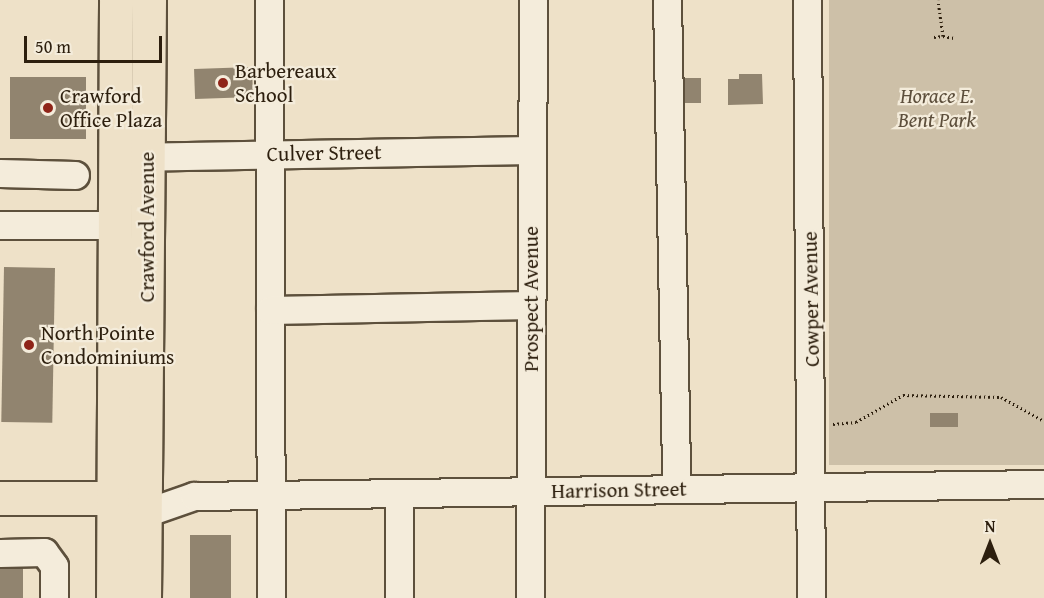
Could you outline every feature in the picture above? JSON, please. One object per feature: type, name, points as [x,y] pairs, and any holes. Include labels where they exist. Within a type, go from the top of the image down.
[{"type":"main road","name":"Crawford Avenue","points":[[113,598],[116,0]]},
{"type":"main road","name":"Crawford Avenue","points":[[144,598],[149,0]]},
{"type":"main road","points":[[114,498],[145,480]]},
{"type":"main road","points":[[0,498],[114,498],[145,513]]},
{"type":"street","points":[[269,0],[271,598]]},
{"type":"street","name":"Prospect Avenue","points":[[530,598],[533,0]]},
{"type":"street","points":[[667,0],[676,489]]},
{"type":"street","name":"Cowper Avenue","points":[[807,0],[811,598]]},
{"type":"street","name":"Culver Street","points":[[115,158],[532,150]]},
{"type":"street","points":[[0,173],[75,175]]},
{"type":"street","points":[[0,225],[114,225]]},
{"type":"street","points":[[270,310],[531,304]]},
{"type":"street","name":"Harrison Street","points":[[145,480],[194,496]]},
{"type":"street","name":"Harrison Street","points":[[145,513],[194,496],[1044,484]]},
{"type":"street","points":[[399,493],[399,598]]},
{"type":"street","points":[[0,553],[44,552],[54,566],[54,598]]},
{"type":"path","points":[[938,0],[943,36]]},
{"type":"path","points":[[934,37],[954,38]]},
{"type":"path","points":[[832,424],[856,422],[903,395],[1001,397],[1044,421]]},
{"type":"green space","name":"Horace E. Bent Park","points":[[829,0],[1044,0],[1044,465],[829,465]]},
{"type":"building","name":"Barbereaux School","points":[[252,67],[253,97],[195,99],[194,69]]},
{"type":"building","points":[[739,74],[762,74],[763,104],[728,105],[728,79],[739,79]]},
{"type":"building","name":"Crawford Office Plaza","points":[[10,77],[86,77],[86,139],[10,139]]},
{"type":"building","points":[[684,78],[701,78],[701,103],[684,103]]},
{"type":"building","name":"North Pointe Condominiums","points":[[4,267],[55,268],[52,423],[1,422]]},
{"type":"building","points":[[930,413],[958,413],[958,427],[930,427]]},
{"type":"building","points":[[190,535],[231,535],[231,598],[190,598]]},
{"type":"building","points":[[0,568],[23,568],[23,598],[0,598]]},
{"type":"place","name":"Barbereaux School","points":[[223,83]]},
{"type":"place","name":"Crawford Office Plaza","points":[[48,108]]},
{"type":"place","name":"North Pointe Condominiums","points":[[29,345]]}]
